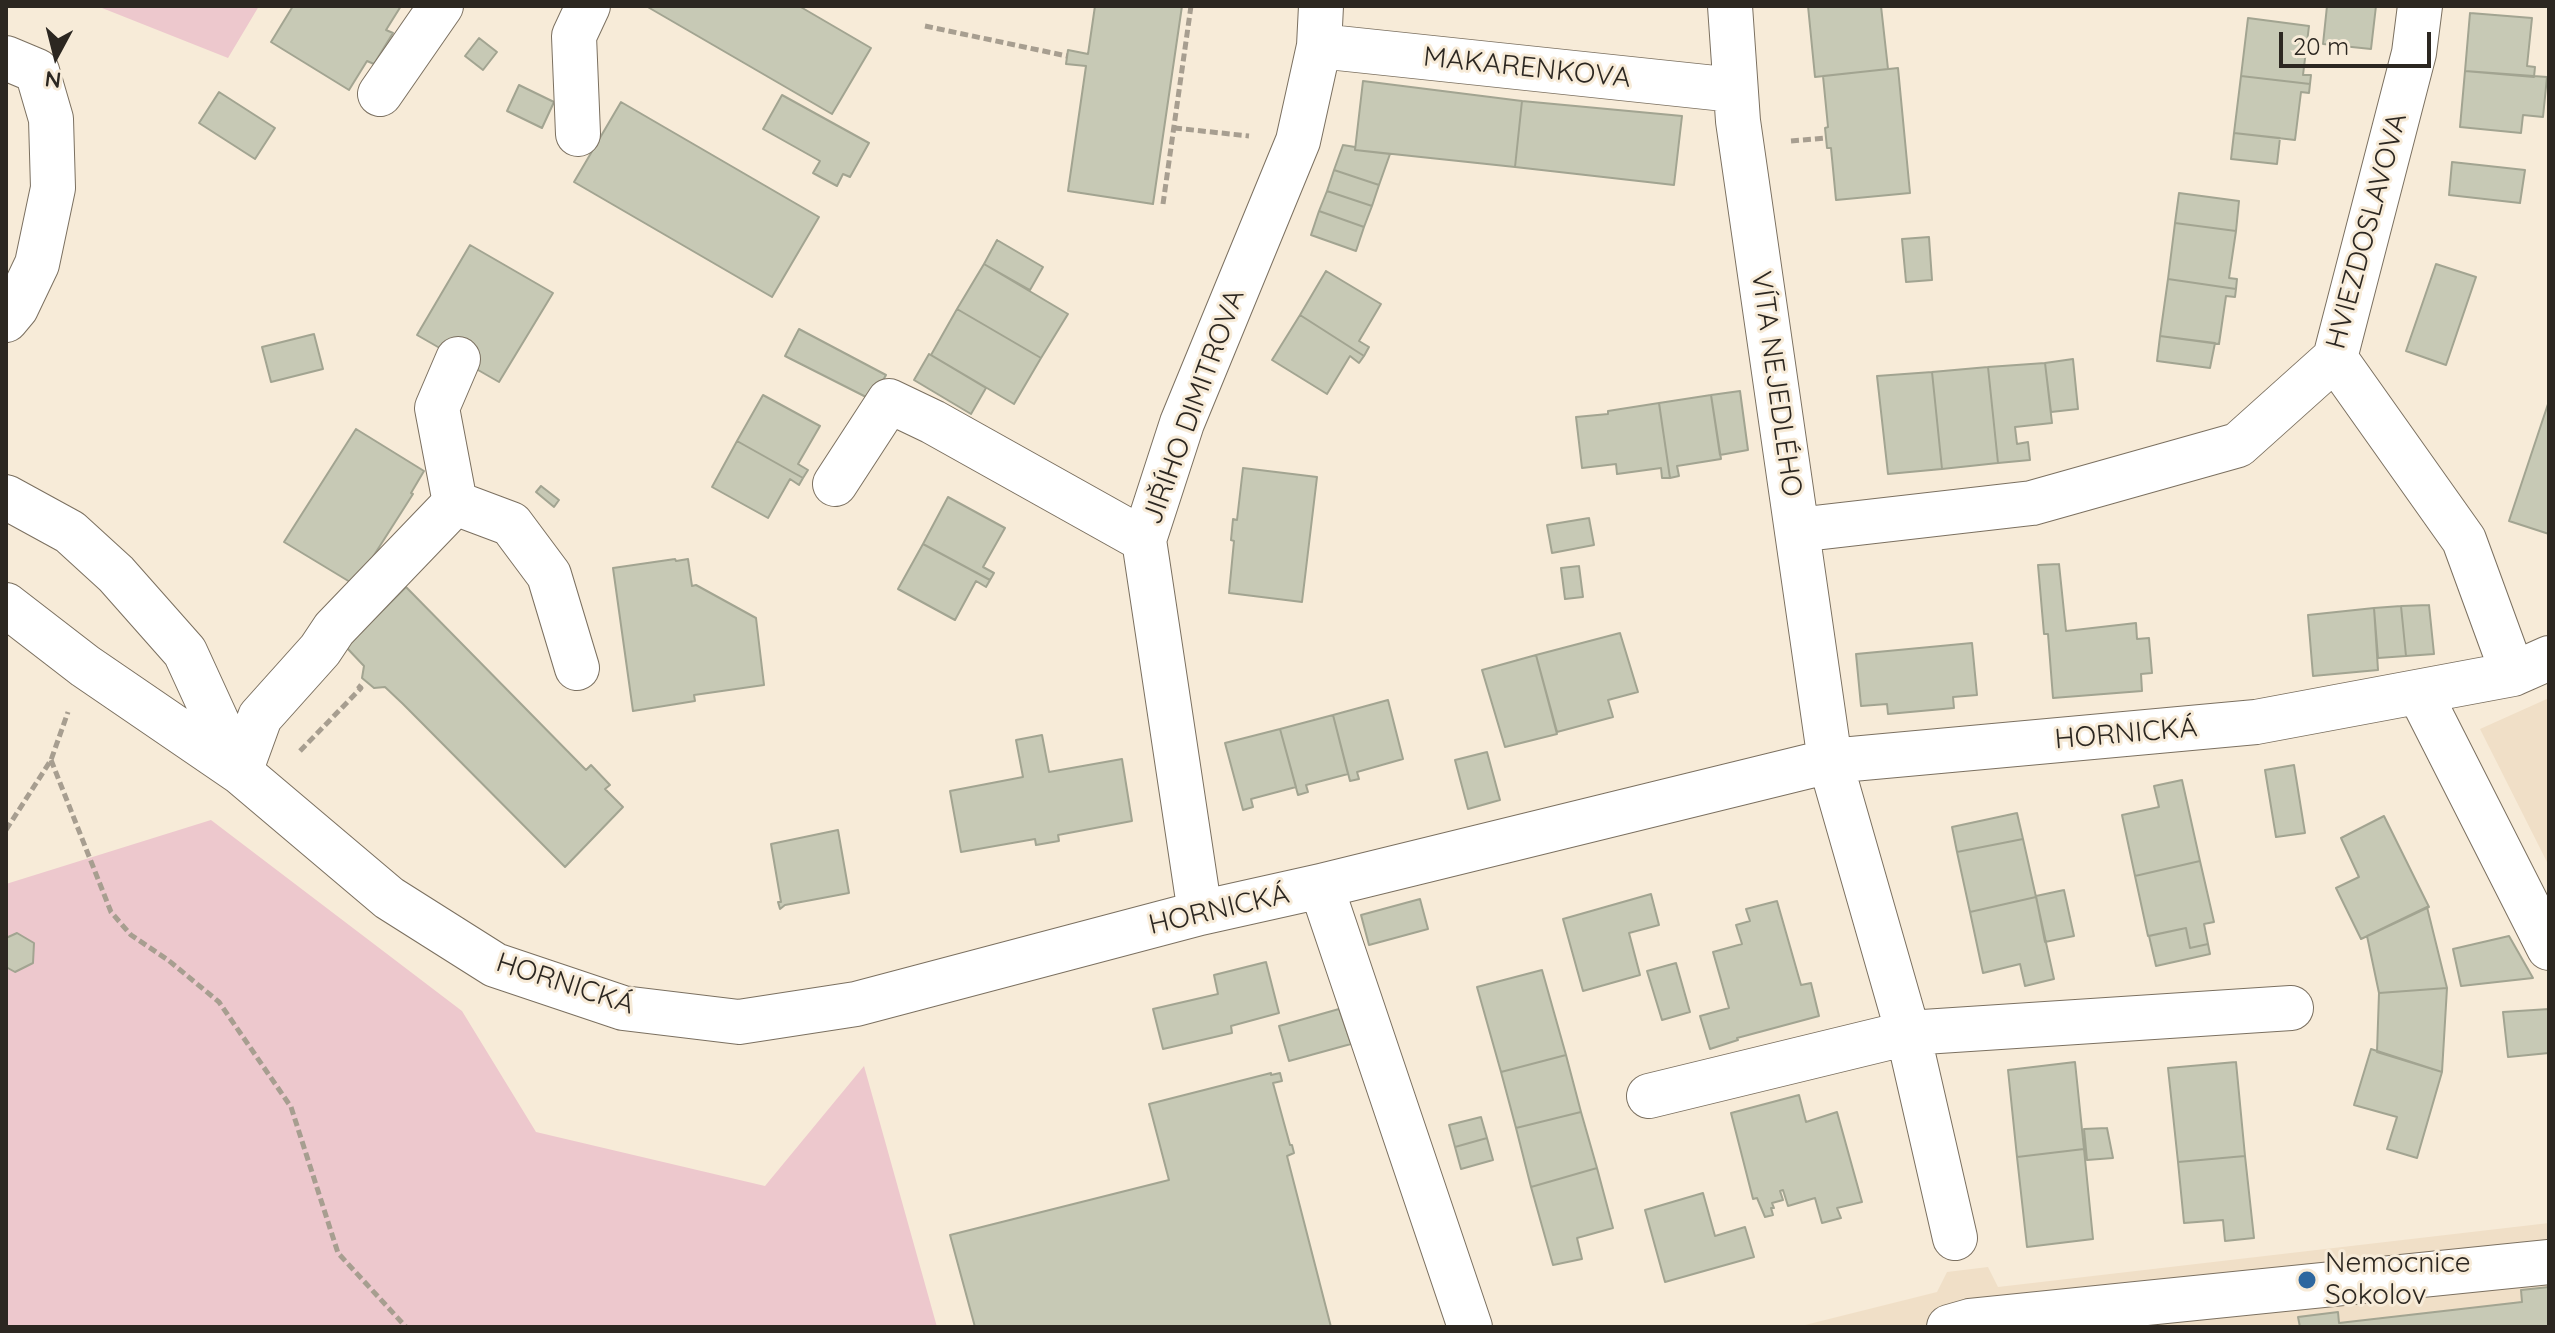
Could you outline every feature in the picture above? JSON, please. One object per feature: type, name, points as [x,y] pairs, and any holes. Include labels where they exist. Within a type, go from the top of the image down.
[{"type":"street","points":[[380,94],[441,6]]},
{"type":"street","points":[[578,134],[574,36],[588,6]]},
{"type":"street","name":"VÍTA NEJEDLÉHO","points":[[1730,6],[1734,90],[1830,761]]},
{"type":"street","name":"HVIEZDOSLAVOVA","points":[[1797,530],[2032,503],[2238,445],[2335,358],[2414,53],[2420,6]]},
{"type":"street","name":"MAKARENKOVA","points":[[1320,26],[1734,90]]},
{"type":"street","name":"JIŘÍHO DIMITROVA","points":[[1200,913],[1144,540],[1182,423],[1298,141],[1320,26]]},
{"type":"street","points":[[6,58],[37,71],[51,119],[53,188],[37,264],[16,308],[6,320]]},
{"type":"street","points":[[2335,358],[2464,540],[2531,666]]},
{"type":"street","points":[[455,503],[437,408],[458,359]]},
{"type":"street","points":[[835,484],[889,401],[933,422],[1144,540]]},
{"type":"street","points":[[6,497],[70,532],[116,574],[185,652],[240,772]]},
{"type":"street","points":[[240,772],[260,717],[320,650],[334,629],[455,503]]},
{"type":"street","points":[[455,503],[511,524],[519,534],[549,575],[577,668]]},
{"type":"street","name":"HORNICKÁ","points":[[6,605],[85,666],[240,772],[389,898],[495,965],[623,1008],[739,1022],[856,1004],[1200,913],[1830,761],[2256,722],[2419,692],[2531,666]]},
{"type":"street","points":[[2419,692],[2549,948]]},
{"type":"street","points":[[1830,761],[1908,1033],[1955,1238]]},
{"type":"street","name":"HORNICKÁ","points":[[1321,886],[1470,1327]]},
{"type":"street","points":[[1649,1096],[1908,1033],[2291,1008]]},
{"type":"street","points":[[1949,1327],[1970,1321],[2549,1262]]},
{"type":"path","points":[[1163,204],[1191,6]]},
{"type":"path","points":[[925,26],[1067,56]]},
{"type":"path","points":[[1174,128],[1298,141]]},
{"type":"path","points":[[290,762],[361,688],[320,650]]},
{"type":"path","points":[[6,830],[51,760],[85,666]]},
{"type":"path","points":[[51,760],[111,912],[131,935],[168,960],[219,1002],[291,1107],[338,1253],[406,1327]]},
{"type":"shaded area","points":[[97,6],[259,6],[228,58]]},
{"type":"shaded area","points":[[2549,698],[2549,866],[2480,729]]},
{"type":"shaded area","points":[[211,820],[462,1011],[536,1132],[765,1186],[864,1066],[937,1327],[6,1327],[6,884]]},
{"type":"shaded area","name":"Nemocnice Sokolov","points":[[2549,1223],[2549,1327],[1797,1327],[1937,1292],[1947,1272],[1988,1267],[1998,1287]]},
{"type":"building","points":[[293,6],[401,6],[386,30],[393,33],[374,64],[367,61],[349,90],[271,42]]},
{"type":"building","points":[[646,6],[799,6],[871,48],[832,114]]},
{"type":"building","points":[[1095,6],[1182,6],[1153,204],[1068,191],[1086,66],[1066,64],[1068,50],[1088,54]]},
{"type":"building","points":[[1808,6],[1881,6],[1888,69],[1815,77]]},
{"type":"building","points":[[2327,6],[2376,6],[2371,49],[2323,44]]},
{"type":"building","points":[[2470,13],[2532,18],[2527,66],[2535,67],[2534,77],[2465,71]]},
{"type":"building","points":[[2248,18],[2309,26],[2303,75],[2311,75],[2310,84],[2241,76]]},
{"type":"building","points":[[479,38],[497,52],[483,70],[465,56]]},
{"type":"building","points":[[1898,68],[1910,193],[1836,200],[1831,148],[1827,148],[1823,76]]},
{"type":"building","points":[[2465,71],[2547,77],[2543,117],[2523,115],[2521,133],[2460,127]]},
{"type":"building","points":[[2241,76],[2310,84],[2309,93],[2301,92],[2295,140],[2234,133]]},
{"type":"building","points":[[1363,81],[1522,101],[1515,167],[1355,150]]},
{"type":"building","points":[[519,85],[554,102],[542,128],[507,111]]},
{"type":"building","points":[[219,92],[275,128],[255,159],[199,123]]},
{"type":"building","points":[[782,95],[869,143],[850,177],[843,174],[837,186],[813,173],[820,161],[763,129]]},
{"type":"building","points":[[1522,101],[1682,116],[1674,185],[1515,167]]},
{"type":"building","points":[[621,102],[819,217],[772,297],[574,182]]},
{"type":"building","points":[[2234,133],[2280,138],[2277,164],[2231,159]]},
{"type":"building","points":[[1343,145],[1355,147],[1355,150],[1390,154],[1379,185],[1334,170]]},
{"type":"building","points":[[2452,162],[2525,170],[2520,203],[2449,195]]},
{"type":"building","points":[[1334,170],[1379,185],[1372,206],[1327,191]]},
{"type":"building","points":[[1327,191],[1372,206],[1364,227],[1319,211]]},
{"type":"building","points":[[2179,193],[2239,201],[2236,231],[2175,223]]},
{"type":"building","points":[[1319,211],[1364,227],[1356,251],[1311,235]]},
{"type":"building","points":[[2175,223],[2236,231],[2229,278],[2237,279],[2236,289],[2168,279]]},
{"type":"building","points":[[1929,237],[1932,280],[1906,282],[1902,239]]},
{"type":"building","points":[[997,240],[1043,267],[1030,290],[984,264]]},
{"type":"building","points":[[470,245],[553,293],[499,382],[417,335]]},
{"type":"building","points":[[984,264],[1068,314],[1041,358],[957,309]]},
{"type":"building","points":[[2436,264],[2476,277],[2446,365],[2406,351]]},
{"type":"building","points":[[1326,271],[1381,304],[1359,341],[1369,347],[1364,356],[1300,315]]},
{"type":"building","points":[[2168,279],[2236,289],[2235,297],[2226,296],[2219,344],[2160,336]]},
{"type":"building","points":[[957,309],[1041,358],[1014,404],[931,355]]},
{"type":"building","points":[[1300,315],[1364,356],[1359,363],[1350,356],[1327,394],[1272,360]]},
{"type":"building","points":[[799,329],[886,375],[872,400],[785,356]]},
{"type":"building","points":[[314,334],[323,369],[271,382],[262,347]]},
{"type":"building","points":[[2160,336],[2215,343],[2210,368],[2157,361]]},
{"type":"building","points":[[929,354],[986,388],[971,414],[914,380]]},
{"type":"building","points":[[2073,359],[2078,409],[2051,412],[2045,363]]},
{"type":"building","points":[[2045,363],[2052,423],[2015,427],[2017,444],[2028,442],[2030,460],[1998,463],[1988,367]]},
{"type":"building","points":[[1988,367],[1998,463],[1942,469],[1932,372]]},
{"type":"building","points":[[1932,372],[1942,469],[1888,474],[1877,376]]},
{"type":"building","points":[[1740,391],[1748,450],[1720,455],[1711,395]]},
{"type":"building","points":[[763,395],[820,426],[798,464],[808,470],[803,478],[737,441]]},
{"type":"building","points":[[1711,395],[1721,459],[1677,466],[1679,476],[1670,478],[1659,403]]},
{"type":"building","points":[[2549,401],[2549,534],[2509,521]]},
{"type":"building","points":[[1659,403],[1670,478],[1662,478],[1661,468],[1617,474],[1616,464],[1582,468],[1576,417]]},
{"type":"building","points":[[356,429],[424,471],[413,494],[355,585],[284,542]]},
{"type":"building","points":[[737,441],[803,478],[799,485],[790,479],[768,518],[712,487]]},
{"type":"building","points":[[1243,468],[1317,477],[1302,602],[1229,593],[1233,519],[1237,520]]},
{"type":"building","points":[[541,486],[559,500],[554,507],[536,492]]},
{"type":"building","points":[[948,497],[1005,528],[983,567],[994,573],[990,580],[923,544]]},
{"type":"building","points":[[1589,518],[1594,545],[1552,553],[1547,525]]},
{"type":"building","points":[[923,544],[990,580],[986,587],[976,581],[955,620],[898,589]]},
{"type":"building","points":[[688,559],[692,586],[696,585],[756,618],[764,685],[694,695],[695,701],[633,711],[613,568]]},
{"type":"building","points":[[2059,564],[2066,631],[2136,623],[2137,639],[2149,638],[2152,673],[2141,674],[2142,691],[2053,698],[2038,565]]},
{"type":"building","points":[[1579,566],[1583,597],[1565,599],[1561,568]]},
{"type":"building","points":[[406,587],[586,770],[591,765],[610,785],[605,789],[623,807],[565,867],[385,687],[374,688],[362,678],[364,666],[346,647]]},
{"type":"building","points":[[2429,605],[2434,654],[2406,656],[2401,606]]},
{"type":"building","points":[[2401,606],[2406,656],[2378,658],[2374,608]]},
{"type":"building","points":[[2374,608],[2378,670],[2313,676],[2308,615]]},
{"type":"building","points":[[1620,633],[1638,692],[1608,700],[1613,717],[1557,732],[1536,655]]},
{"type":"building","points":[[1972,643],[1977,695],[1953,697],[1954,708],[1888,714],[1887,704],[1861,706],[1856,654]]},
{"type":"building","points":[[1536,655],[1557,734],[1505,747],[1482,670]]},
{"type":"building","points":[[1388,700],[1403,759],[1357,772],[1359,779],[1350,781],[1333,715]]},
{"type":"building","points":[[1333,715],[1348,774],[1306,785],[1308,792],[1298,795],[1280,729]]},
{"type":"building","points":[[1280,729],[1296,787],[1251,799],[1253,807],[1243,810],[1225,743]]},
{"type":"building","points":[[1042,735],[1049,772],[1122,759],[1132,821],[1058,835],[1059,841],[1036,845],[1035,839],[961,852],[950,791],[1023,777],[1016,740]]},
{"type":"building","points":[[1487,752],[1500,800],[1468,809],[1455,760]]},
{"type":"building","points":[[2294,765],[2305,833],[2276,837],[2265,770]]},
{"type":"building","points":[[2182,780],[2200,861],[2135,876],[2122,815],[2159,807],[2154,786]]},
{"type":"building","points":[[2017,813],[2023,839],[1957,852],[1952,827]]},
{"type":"building","points":[[2384,816],[2429,907],[2361,939],[2336,888],[2359,877],[2341,838]]},
{"type":"building","points":[[838,830],[849,893],[785,905],[780,909],[771,844]]},
{"type":"building","points":[[2023,839],[2036,897],[1970,912],[1957,852]]},
{"type":"building","points":[[2200,861],[2214,922],[2204,924],[2208,944],[2190,948],[2186,928],[2148,936],[2135,876]]},
{"type":"building","points":[[2064,890],[2074,936],[2045,942],[2036,896]]},
{"type":"building","points":[[1651,894],[1659,925],[1629,933],[1640,975],[1583,991],[1563,919]]},
{"type":"building","points":[[2036,897],[2054,979],[2025,986],[2020,964],[1983,973],[1970,912]]},
{"type":"building","points":[[1420,899],[1428,929],[1369,945],[1361,915]]},
{"type":"building","points":[[1777,901],[1801,985],[1811,983],[1819,1016],[1737,1038],[1710,1049],[1700,1016],[1729,1008],[1713,952],[1742,944],[1736,925],[1750,921],[1746,909]]},
{"type":"building","points":[[2427,907],[2447,988],[2379,993],[2367,936]]},
{"type":"building","points":[[2186,928],[2190,948],[2208,944],[2210,954],[2156,966],[2149,936]]},
{"type":"building","points":[[17,933],[34,943],[33,963],[15,972],[6,967],[6,938]]},
{"type":"building","points":[[2509,936],[2533,978],[2461,986],[2453,949]]},
{"type":"building","points":[[1266,962],[1279,1013],[1231,1026],[1232,1033],[1163,1049],[1153,1009],[1218,994],[1214,975]]},
{"type":"building","points":[[1676,963],[1690,1012],[1662,1020],[1647,971]]},
{"type":"building","points":[[1542,970],[1566,1055],[1501,1072],[1477,987]]},
{"type":"building","points":[[2447,988],[2442,1072],[2377,1052],[2379,993]]},
{"type":"building","points":[[1339,1009],[1351,1044],[1289,1061],[1279,1026]]},
{"type":"building","points":[[2549,1009],[2549,1053],[2508,1057],[2503,1012]]},
{"type":"building","points":[[2371,1049],[2442,1072],[2417,1158],[2387,1149],[2397,1117],[2354,1105]]},
{"type":"building","points":[[1566,1055],[1581,1112],[1516,1128],[1501,1072]]},
{"type":"building","points":[[2075,1062],[2084,1149],[2017,1157],[2008,1070]]},
{"type":"building","points":[[2236,1062],[2245,1156],[2178,1162],[2168,1068]]},
{"type":"building","points":[[1280,1073],[1282,1081],[1273,1083],[1294,1153],[1287,1156],[1331,1327],[975,1327],[950,1235],[1169,1180],[1149,1104]]},
{"type":"building","points":[[1799,1095],[1806,1122],[1837,1112],[1862,1202],[1837,1208],[1841,1218],[1822,1223],[1815,1198],[1788,1206],[1783,1190],[1780,1191],[1783,1200],[1772,1203],[1773,1215],[1765,1217],[1757,1198],[1753,1199],[1731,1113]]},
{"type":"building","points":[[1581,1112],[1597,1168],[1531,1187],[1516,1128]]},
{"type":"building","points":[[1481,1117],[1487,1138],[1455,1147],[1449,1125]]},
{"type":"building","points":[[2107,1128],[2113,1158],[2087,1160],[2084,1129]]},
{"type":"building","points":[[1487,1138],[1493,1160],[1461,1169],[1455,1147]]},
{"type":"building","points":[[2084,1149],[2093,1239],[2027,1247],[2017,1157]]},
{"type":"building","points":[[2245,1156],[2254,1238],[2225,1241],[2223,1220],[2184,1223],[2178,1162]]},
{"type":"building","points":[[1597,1168],[1613,1228],[1577,1238],[1582,1259],[1553,1265],[1531,1187]]},
{"type":"building","points":[[1703,1193],[1715,1236],[1745,1227],[1754,1257],[1665,1282],[1645,1210]]},
{"type":"building","points":[[2549,1287],[2549,1327],[2300,1327],[2298,1317],[2338,1312],[2339,1323],[2522,1302],[2521,1290]]},
{"type":"place","name":"Nemocnice Sokolov","points":[[2307,1280]]}]
